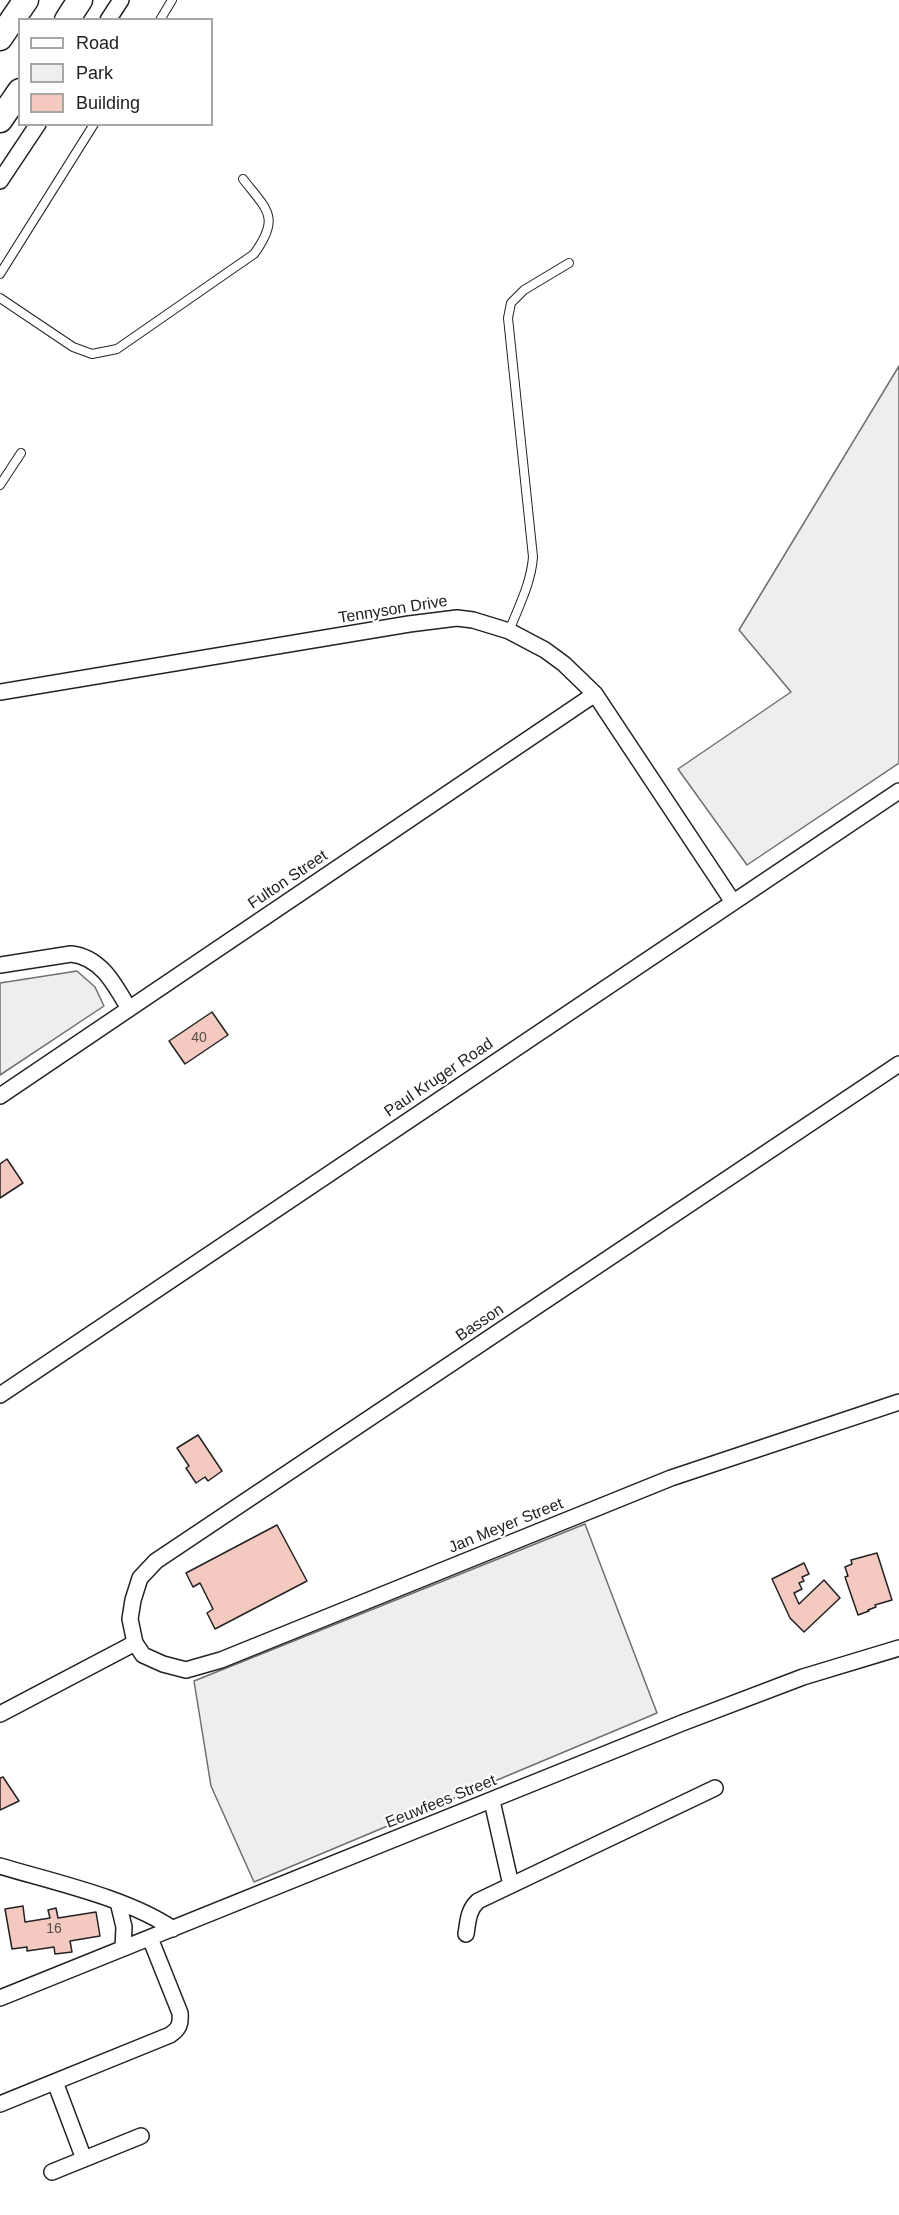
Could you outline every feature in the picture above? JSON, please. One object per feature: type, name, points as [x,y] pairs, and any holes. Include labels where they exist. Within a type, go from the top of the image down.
[{"type":"main road","points":[[0,39],[26,0]]},
{"type":"main road","points":[[0,120],[18,94]]},
{"type":"street","points":[[109,18],[121,0]]},
{"type":"street","points":[[0,181],[37,126]]},
{"type":"street","name":"Tennyson Drive","points":[[0,692],[441,620],[473,620],[509,631],[545,650],[564,664],[595,694],[733,902]]},
{"type":"street","name":"Fulton Street","points":[[0,1096],[595,694]]},
{"type":"street","name":"Paul Kruger Road","points":[[0,1395],[899,791]]},
{"type":"street","points":[[0,965],[71,954],[82,955],[106,973],[129,1009]]},
{"type":"street","name":"Basson","points":[[135,1643],[130,1619],[133,1600],[140,1578],[156,1561],[899,1064]]},
{"type":"street","name":"Jan Meyer Street","points":[[135,1643],[143,1655],[163,1664],[186,1670],[221,1660],[671,1478],[899,1402]]},
{"type":"street","points":[[0,1714],[135,1643]]},
{"type":"street","name":"Eeuwfees Street","points":[[0,1998],[682,1723],[803,1677],[899,1648]]},
{"type":"street","points":[[466,1934],[472,1906],[478,1901],[715,1788]]},
{"type":"street","points":[[492,1801],[511,1885]]},
{"type":"street","points":[[0,1866],[118,1902],[156,1917],[173,1929]]},
{"type":"street","points":[[118,1902],[124,1927],[123,1948]]},
{"type":"street","points":[[0,2104],[170,2036],[177,2030],[181,2022],[180,2013],[150,1938]]},
{"type":"street","points":[[55,2082],[84,2159]]},
{"type":"street","points":[[52,2172],[141,2136]]},
{"type":"lane","points":[[161,18],[172,0]]},
{"type":"lane","points":[[0,274],[93,126]]},
{"type":"lane","points":[[0,298],[73,347],[92,354],[117,349],[254,254],[265,239],[271,222],[266,209],[243,179]]},
{"type":"lane","points":[[509,631],[532,572],[533,557],[508,318],[511,303],[524,290],[569,263]]},
{"type":"lane","points":[[0,485],[21,453]]},
{"type":"green space","points":[[899,366],[899,763],[747,865],[678,769],[791,692],[739,630]]},
{"type":"green space","points":[[77,971],[95,987],[104,1006],[0,1075],[0,983]]},
{"type":"green space","points":[[585,1524],[657,1713],[254,1882],[211,1786],[194,1681]]},
{"type":"building","points":[[212,1012],[228,1035],[185,1064],[169,1041]]},
{"type":"building","points":[[7,1159],[23,1183],[0,1198],[0,1164]]},
{"type":"building","points":[[198,1435],[222,1471],[208,1481],[205,1477],[196,1483],[186,1468],[189,1466],[177,1448]]},
{"type":"building","points":[[277,1525],[307,1581],[215,1629],[207,1613],[213,1609],[200,1583],[193,1587],[186,1573]]},
{"type":"building","points":[[877,1553],[892,1600],[875,1605],[876,1607],[858,1615],[845,1577],[848,1576],[845,1567],[852,1564],[851,1560]]},
{"type":"building","points":[[804,1563],[809,1574],[802,1577],[804,1581],[799,1583],[802,1589],[794,1593],[799,1604],[824,1580],[840,1598],[804,1632],[790,1618],[772,1579]]},
{"type":"building","points":[[3,1777],[19,1801],[0,1810],[0,1778]]},
{"type":"building","points":[[23,1906],[25,1922],[50,1918],[48,1910],[56,1908],[58,1918],[96,1912],[100,1936],[70,1941],[72,1952],[55,1954],[54,1947],[27,1951],[27,1947],[12,1949],[5,1909]]}]
